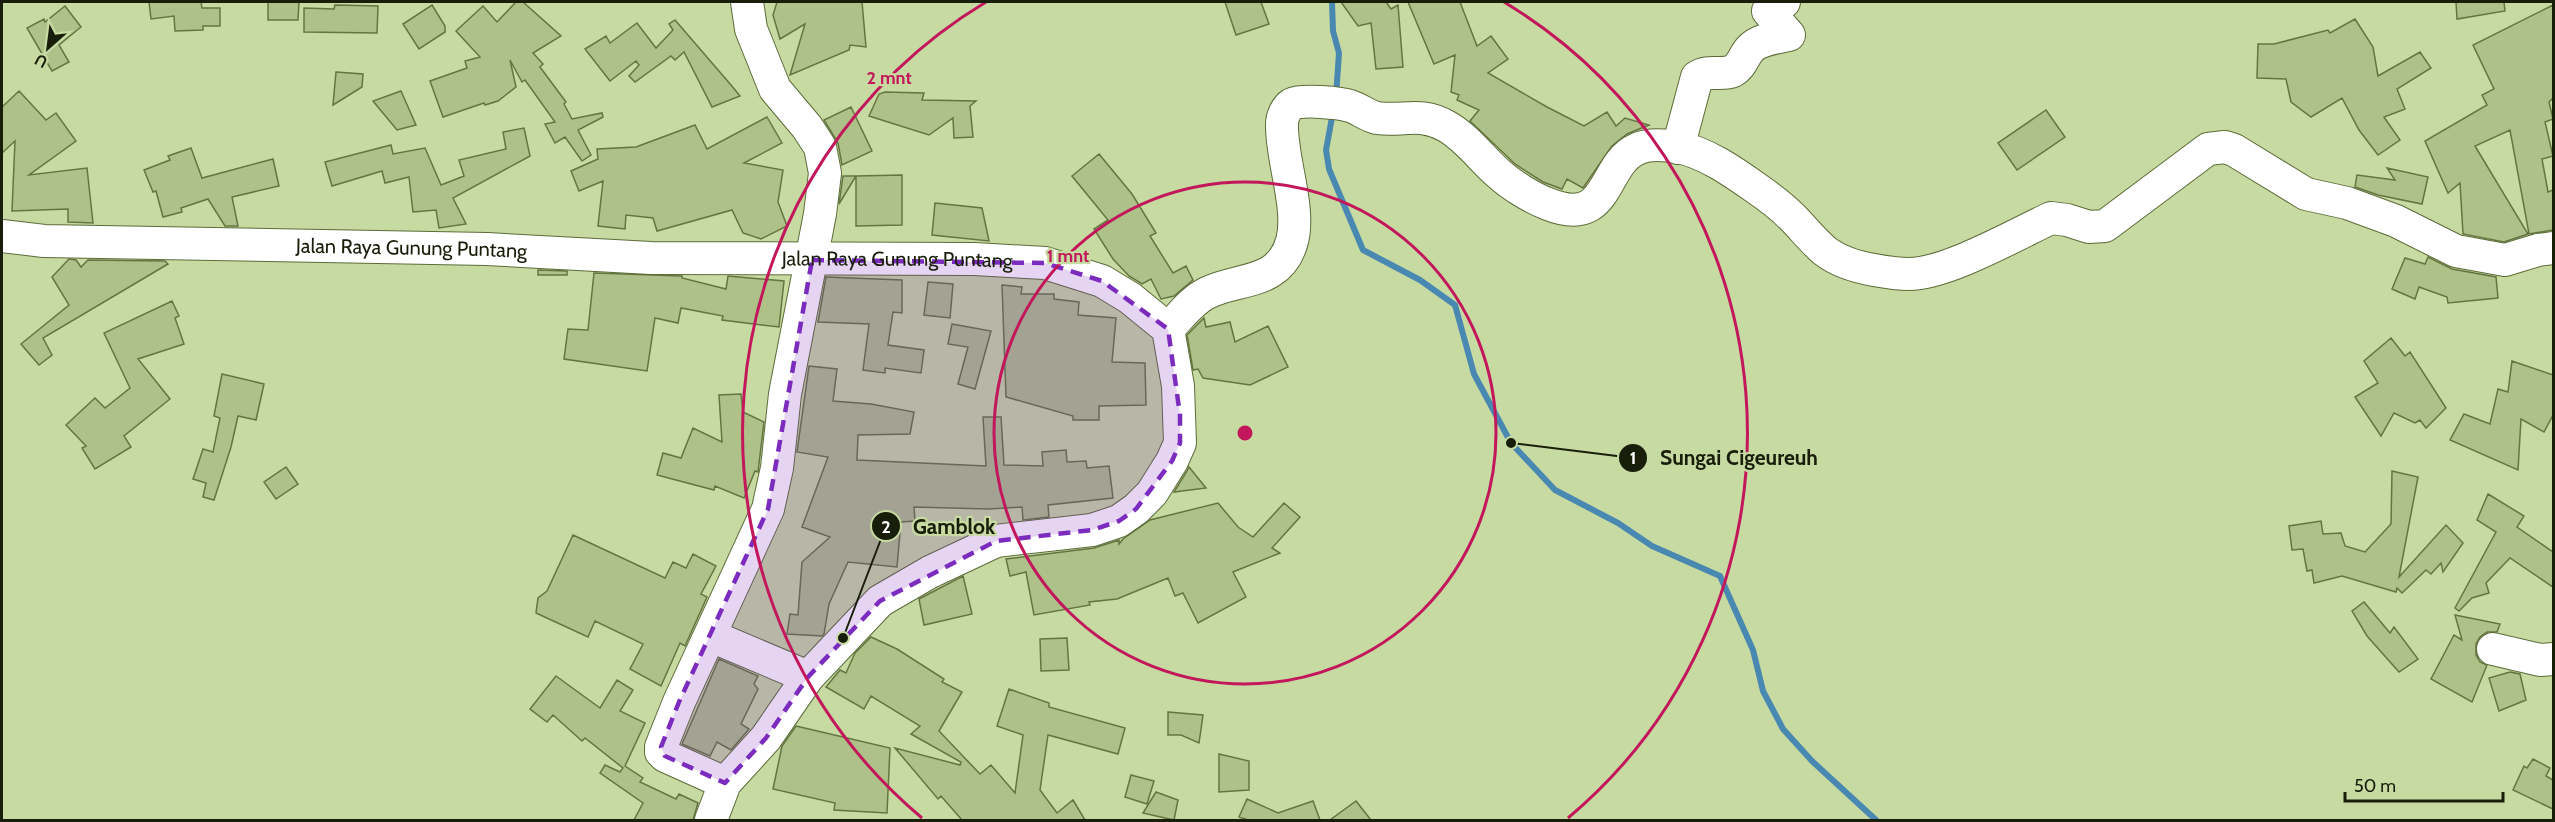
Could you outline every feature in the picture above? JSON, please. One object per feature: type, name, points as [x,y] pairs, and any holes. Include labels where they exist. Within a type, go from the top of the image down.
[{"type":"street","points":[[725,783],[665,756],[661,752],[679,702],[768,509],[777,468],[785,394],[812,260],[825,173],[820,147],[807,127],[775,89],[751,29],[747,2]]},
{"type":"street","points":[[1678,147],[1697,77],[1707,73],[1731,72],[1742,63],[1750,49],[1756,44],[1789,35],[1768,11],[1784,2]]},
{"type":"street","points":[[711,820],[725,783],[766,738],[808,677],[880,601],[930,572],[996,541],[1092,530],[1119,521],[1136,509],[1152,493],[1172,461],[1180,443],[1178,387],[1168,329],[1202,295],[1256,279],[1268,273],[1289,251],[1294,224],[1282,124],[1284,115],[1294,103],[1330,103],[1356,108],[1374,117],[1420,117],[1445,125],[1456,132],[1502,176],[1546,203],[1562,208],[1583,207],[1598,199],[1626,157],[1637,148],[1653,145],[1678,147],[1701,154],[1738,175],[1773,200],[1825,250],[1840,260],[1862,268],[1885,272],[1910,274],[1943,267],[2051,218],[2089,227],[2105,226],[2178,169],[2208,149],[2216,147],[2234,150],[2306,194],[2347,203],[2396,221],[2456,251],[2505,260],[2553,248]]},
{"type":"street","name":"Jalan Raya Gunung Puntang","points":[[2,236],[44,241],[475,249],[651,258],[974,259],[1045,263],[1102,281],[1130,298],[1168,329]]},
{"type":"street","points":[[711,636],[808,677]]},
{"type":"street","points":[[2493,649],[2540,660],[2553,659]]},
{"type":"highlighted area","points":[[812,260],[1045,263],[1102,281],[1168,329],[1180,415],[1180,443],[1172,461],[1136,509],[1119,521],[1092,530],[996,541],[880,601],[808,677],[766,738],[725,783],[665,756],[661,747],[679,702],[768,509]]},
{"type":"building","points":[[149,2],[201,2],[202,8],[220,8],[220,26],[203,26],[203,30],[175,31],[174,16],[151,19]]},
{"type":"building","points":[[268,2],[299,2],[298,20],[268,20]]},
{"type":"building","points":[[516,2],[523,2],[561,36],[533,53],[543,64],[540,67],[566,102],[564,104],[572,119],[602,113],[603,117],[578,130],[591,155],[582,161],[565,137],[555,143],[545,124],[555,122],[525,80],[522,82],[510,60],[516,87],[498,101],[485,105],[484,103],[443,117],[430,81],[467,68],[465,61],[480,57],[456,31],[483,6],[497,22]]},
{"type":"building","points":[[777,2],[862,2],[866,47],[850,45],[849,50],[790,75],[805,24],[780,39],[773,15]]},
{"type":"building","points":[[1225,2],[1261,2],[1269,24],[1236,35]]},
{"type":"building","points":[[1341,2],[1386,2],[1391,9],[1398,5],[1403,67],[1376,69],[1371,23],[1358,26]]},
{"type":"building","points":[[1408,2],[1460,2],[1477,46],[1491,36],[1508,59],[1488,73],[1584,126],[1607,112],[1616,126],[1625,118],[1649,125],[1627,134],[1612,146],[1583,188],[1567,179],[1562,189],[1543,182],[1515,164],[1470,121],[1479,110],[1457,100],[1459,95],[1451,92],[1455,55],[1434,64]]},
{"type":"building","points":[[2456,2],[2504,2],[2505,11],[2457,19]]},
{"type":"building","points":[[335,5],[378,6],[377,33],[304,32],[304,8],[334,9]]},
{"type":"building","points":[[432,5],[445,26],[445,32],[419,49],[403,24]]},
{"type":"building","points":[[2553,5],[2553,98],[2549,102],[2553,119],[2545,122],[2553,156],[2542,159],[2548,192],[2553,190],[2553,230],[2529,234],[2510,130],[2475,146],[2528,234],[2504,242],[2463,234],[2460,183],[2448,193],[2425,141],[2487,105],[2482,95],[2494,89],[2473,45]]},
{"type":"building","points":[[65,6],[81,27],[59,45],[69,62],[52,71],[27,28],[44,19],[45,22]]},
{"type":"building","points":[[2355,19],[2373,47],[2378,76],[2420,52],[2431,68],[2397,89],[2405,109],[2384,117],[2400,140],[2378,155],[2359,130],[2342,98],[2311,117],[2291,102],[2286,79],[2257,78],[2258,44],[2274,44],[2328,30],[2330,33]]},
{"type":"building","points":[[675,20],[740,96],[712,107],[684,52],[675,60],[671,56],[635,82],[629,76],[639,65],[636,61],[610,81],[585,49],[606,36],[610,43],[637,23],[656,48],[673,30],[669,24]]},
{"type":"building","points":[[336,72],[363,74],[362,87],[333,105]]},
{"type":"building","points":[[19,91],[46,120],[56,113],[76,141],[29,175],[87,168],[93,223],[68,222],[68,209],[12,211],[15,141],[2,153],[2,107]]},
{"type":"building","points":[[401,91],[416,125],[397,130],[373,101]]},
{"type":"building","points":[[885,92],[924,93],[922,100],[976,101],[970,106],[973,137],[954,138],[953,118],[929,135],[869,116],[879,94]]},
{"type":"building","points":[[851,107],[872,151],[842,165],[838,143],[824,120]]},
{"type":"building","points":[[2046,110],[2065,137],[2017,170],[1998,143]]},
{"type":"building","points":[[767,117],[782,143],[744,163],[783,170],[778,202],[787,226],[761,239],[743,233],[732,210],[657,231],[653,218],[626,215],[625,229],[598,226],[603,181],[579,191],[571,171],[598,159],[597,149],[636,147],[695,125],[707,149]]},
{"type":"building","points":[[524,128],[530,156],[453,198],[466,224],[439,228],[436,210],[413,212],[409,177],[385,183],[382,171],[332,186],[325,162],[391,145],[393,154],[425,148],[441,185],[464,176],[459,160],[506,149],[503,132]]},
{"type":"building","points":[[191,148],[202,178],[273,159],[279,186],[232,197],[238,226],[225,226],[208,199],[181,208],[182,212],[163,217],[156,191],[153,192],[144,170],[170,160],[168,156]]},
{"type":"building","points":[[1099,154],[1132,194],[1156,233],[1150,236],[1173,273],[1186,266],[1193,280],[1174,296],[1161,299],[1151,279],[1142,284],[1129,276],[1113,259],[1094,229],[1108,220],[1072,176]]},
{"type":"building","points":[[2387,168],[2428,177],[2422,204],[2378,195],[2355,187],[2357,175],[2395,180]]},
{"type":"building","points":[[902,175],[902,225],[856,226],[856,176]]},
{"type":"building","points":[[843,176],[856,176],[839,204]]},
{"type":"building","points":[[935,203],[982,208],[989,241],[932,235]]},
{"type":"building","points":[[2428,257],[2452,269],[2496,277],[2498,298],[2448,303],[2447,297],[2419,287],[2415,299],[2392,289],[2405,258],[2425,264]]},
{"type":"building","points":[[69,259],[76,260],[81,267],[88,260],[165,261],[168,264],[43,338],[52,355],[39,365],[21,344],[69,305],[52,277]]},
{"type":"building","points":[[538,270],[567,271],[567,275],[538,275]]},
{"type":"building","points":[[594,273],[682,276],[682,278],[726,289],[728,276],[784,281],[779,327],[722,320],[723,316],[681,308],[678,323],[655,318],[647,371],[564,359],[568,329],[588,330]]},
{"type":"building","points":[[826,277],[902,280],[902,313],[893,312],[888,345],[924,350],[921,373],[885,368],[885,373],[863,370],[869,324],[818,322]]},
{"type":"building","points":[[928,282],[953,284],[950,318],[924,315]]},
{"type":"building","points":[[1002,285],[1022,287],[1021,294],[1054,294],[1054,299],[1079,302],[1078,315],[1116,318],[1112,362],[1145,363],[1146,405],[1099,406],[1099,420],[1073,420],[1073,416],[1006,397]]},
{"type":"building","points":[[172,301],[179,316],[175,318],[184,344],[138,359],[170,399],[124,436],[131,447],[95,469],[82,448],[86,446],[66,425],[95,398],[105,408],[130,388],[104,333]]},
{"type":"building","points":[[1204,318],[1206,327],[1230,322],[1235,342],[1268,326],[1288,367],[1250,385],[1203,378],[1198,369],[1193,370],[1187,335]]},
{"type":"building","points":[[952,324],[991,331],[975,389],[958,384],[968,347],[948,344]]},
{"type":"building","points":[[2391,338],[2405,356],[2410,352],[2446,408],[2426,428],[2420,420],[2415,423],[2394,413],[2381,436],[2355,397],[2378,383],[2364,361]]},
{"type":"building","points":[[2512,361],[2553,375],[2553,415],[2544,432],[2521,419],[2518,470],[2450,440],[2464,414],[2490,424],[2498,389],[2508,392]]},
{"type":"building","points":[[809,366],[837,369],[833,401],[871,404],[914,412],[910,434],[858,435],[857,460],[986,466],[983,417],[1001,417],[1004,465],[1043,466],[1042,452],[1066,450],[1067,462],[1086,461],[1087,468],[1109,466],[1113,498],[1048,505],[1049,517],[1023,520],[1022,507],[988,509],[914,507],[915,521],[901,522],[897,567],[848,562],[829,604],[824,634],[822,636],[787,634],[790,614],[798,615],[802,562],[830,537],[802,527],[828,457],[797,452]]},
{"type":"building","points":[[222,374],[264,384],[256,420],[238,416],[214,500],[203,497],[206,483],[193,479],[203,449],[213,452],[220,418],[214,416]]},
{"type":"building","points":[[741,394],[743,412],[764,422],[758,472],[755,471],[744,498],[715,486],[714,490],[657,475],[663,453],[681,458],[693,428],[722,442],[719,395]]},
{"type":"building","points":[[286,467],[298,484],[276,499],[264,482]]},
{"type":"building","points":[[1189,467],[1206,488],[1174,492],[1187,471]]},
{"type":"building","points":[[2392,471],[2418,477],[2399,577],[2446,525],[2463,543],[2443,572],[2441,563],[2431,574],[2426,570],[2402,593],[2397,588],[2396,592],[2342,576],[2314,583],[2312,570],[2307,571],[2303,549],[2292,550],[2289,526],[2321,521],[2323,534],[2341,533],[2345,546],[2365,552],[2391,524]]},
{"type":"building","points":[[2488,494],[2524,516],[2517,527],[2553,552],[2553,587],[2510,558],[2486,583],[2489,593],[2472,598],[2459,611],[2455,608],[2496,532],[2477,520]]},
{"type":"building","points":[[1218,503],[1238,527],[1253,537],[1284,503],[1300,517],[1272,548],[1280,553],[1233,572],[1246,597],[1198,623],[1183,593],[1175,596],[1168,578],[1117,599],[1089,602],[1090,605],[1034,615],[1026,572],[1010,576],[1006,559],[1094,548],[1119,540],[1119,544],[1150,520]]},
{"type":"building","points":[[573,535],[665,578],[673,562],[686,568],[693,554],[716,566],[701,594],[707,597],[685,646],[680,643],[661,686],[630,669],[643,644],[595,621],[588,637],[536,613],[538,598],[547,591]]},
{"type":"building","points":[[963,576],[972,614],[924,625],[919,599]]},
{"type":"building","points":[[2364,602],[2390,633],[2394,627],[2418,659],[2399,672],[2367,636],[2352,611]]},
{"type":"building","points":[[2455,615],[2500,624],[2497,632],[2487,632],[2476,644],[2476,655],[2480,662],[2487,665],[2472,702],[2431,679],[2454,635],[2462,640]]},
{"type":"building","points":[[871,637],[897,649],[944,679],[942,682],[962,692],[939,731],[980,774],[991,765],[1015,793],[1023,735],[997,726],[1009,689],[1049,703],[1049,707],[1125,728],[1118,754],[1048,735],[1040,790],[1057,813],[1073,800],[1085,820],[962,820],[941,796],[938,799],[895,748],[960,765],[961,762],[911,734],[920,726],[871,696],[864,709],[826,687],[840,670],[846,673],[855,653]]},
{"type":"building","points":[[1067,638],[1069,670],[1041,671],[1040,639]]},
{"type":"building","points":[[719,659],[758,676],[754,684],[758,689],[741,724],[749,729],[731,750],[717,742],[710,756],[682,744]]},
{"type":"building","points":[[2510,672],[2520,674],[2526,700],[2499,711],[2489,678]]},
{"type":"building","points":[[556,676],[600,708],[617,680],[633,690],[620,711],[645,723],[625,766],[643,778],[640,782],[676,799],[679,794],[698,803],[693,820],[634,820],[643,803],[600,773],[605,765],[620,772],[623,768],[585,738],[582,741],[553,715],[547,722],[530,709]]},
{"type":"building","points":[[1168,712],[1203,715],[1199,743],[1181,735],[1168,735]]},
{"type":"building","points":[[796,726],[890,748],[887,813],[834,810],[835,803],[773,789],[782,746]]},
{"type":"building","points":[[1219,754],[1249,761],[1249,790],[1219,792]]},
{"type":"building","points":[[2533,759],[2550,768],[2546,776],[2553,780],[2553,809],[2513,790],[2524,766],[2527,768]]},
{"type":"building","points":[[1131,775],[1154,781],[1147,804],[1125,797]]},
{"type":"building","points":[[1156,792],[1178,800],[1174,820],[1143,813]]},
{"type":"building","points":[[1247,799],[1278,813],[1313,801],[1320,820],[1248,820],[1239,817]]},
{"type":"building","points":[[1356,801],[1371,820],[1330,820]]},
{"type":"waterway","points":[[1332,2],[1333,31],[1339,53],[1336,96]]},
{"type":"waterway","points":[[1333,112],[1326,150],[1329,169],[1363,250],[1420,280],[1455,305],[1474,374],[1511,443],[1555,490],[1618,523],[1652,546],[1720,576],[1753,650],[1763,691],[1783,729],[1812,761],[1876,820]]},
{"type":"place","name":"Sungai Cigeureuh","points":[[1511,443]]},
{"type":"place","name":"Gamblok","points":[[843,638]]}]
